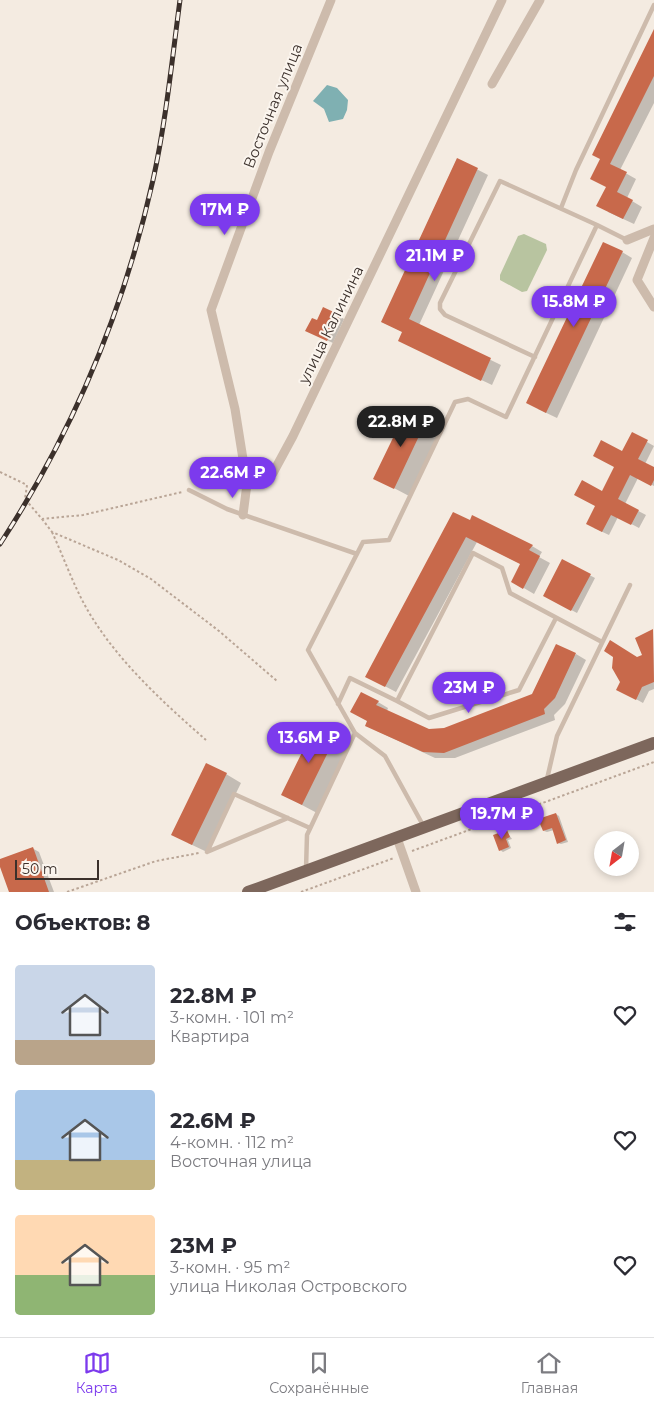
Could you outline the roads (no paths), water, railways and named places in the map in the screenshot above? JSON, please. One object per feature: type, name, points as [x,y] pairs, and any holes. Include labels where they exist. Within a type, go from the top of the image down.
[{"type":"main road","points":[[248,892],[654,743]]},
{"type":"street","name":"Восточная улица","points":[[244,515],[247,484],[235,409],[211,310],[269,152],[332,0]]},
{"type":"street","name":"улица Калинина","points":[[247,484],[273,473],[293,436],[502,0]]},
{"type":"street","points":[[492,84],[540,0]]},
{"type":"street","points":[[627,240],[654,228]]},
{"type":"street","points":[[654,238],[637,280],[654,307]]},
{"type":"street","points":[[397,838],[416,892]]},
{"type":"lane","points":[[561,208],[576,170],[654,5]]},
{"type":"lane","points":[[535,357],[445,315],[439,307],[498,182],[504,181],[627,240]]},
{"type":"lane","points":[[424,828],[385,756],[355,733],[308,650],[363,542],[389,540],[455,402],[468,399],[506,417],[597,226]]},
{"type":"lane","points":[[189,490],[244,515],[357,554]]},
{"type":"lane","points":[[397,701],[473,553],[502,568],[510,593],[602,642]]},
{"type":"lane","points":[[546,783],[557,736],[630,585]]},
{"type":"lane","points":[[338,704],[350,678],[429,718],[520,690],[556,618]]},
{"type":"lane","points":[[305,872],[307,835],[355,733]]},
{"type":"lane","points":[[288,818],[206,852],[234,794],[288,818],[310,828]]},
{"type":"water","points":[[327,85],[337,88],[348,100],[347,110],[343,119],[329,122],[324,109],[313,101]]},
{"type":"railway","points":[[0,544],[51,458],[73,414],[93,369],[127,276],[158,158],[180,0]]}]
